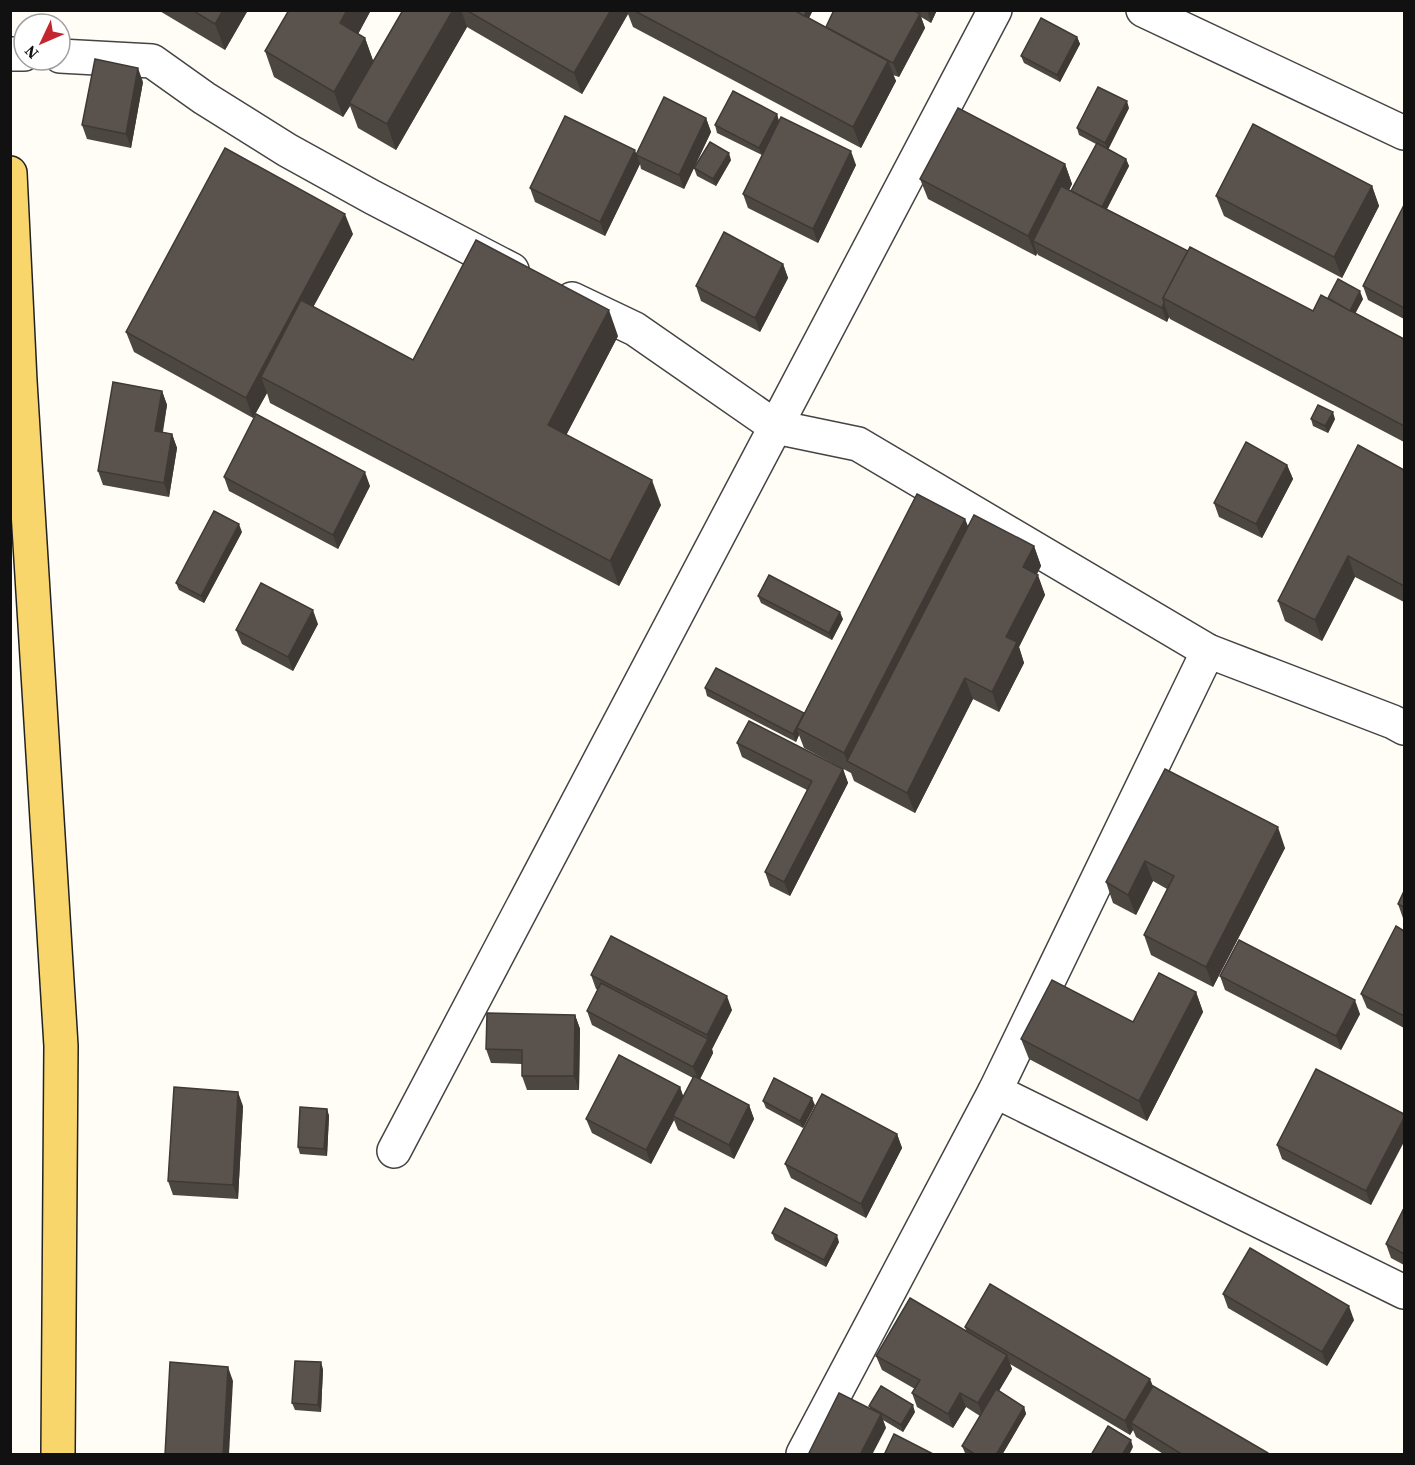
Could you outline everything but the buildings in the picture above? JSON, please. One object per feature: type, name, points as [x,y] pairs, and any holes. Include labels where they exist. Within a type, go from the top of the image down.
[{"type":"main road","points":[[10,173],[20,381],[61,1046],[58,1455]]},
{"type":"street","points":[[394,1151],[995,10]]},
{"type":"street","points":[[1143,10],[1404,133]]},
{"type":"street","points":[[72,57],[152,61],[204,98],[287,150],[489,259],[635,329],[776,427],[858,444],[1208,651],[1404,728]]},
{"type":"street","points":[[803,1455],[994,1091],[1208,651]]},
{"type":"street","points":[[994,1091],[1404,1292]]}]
